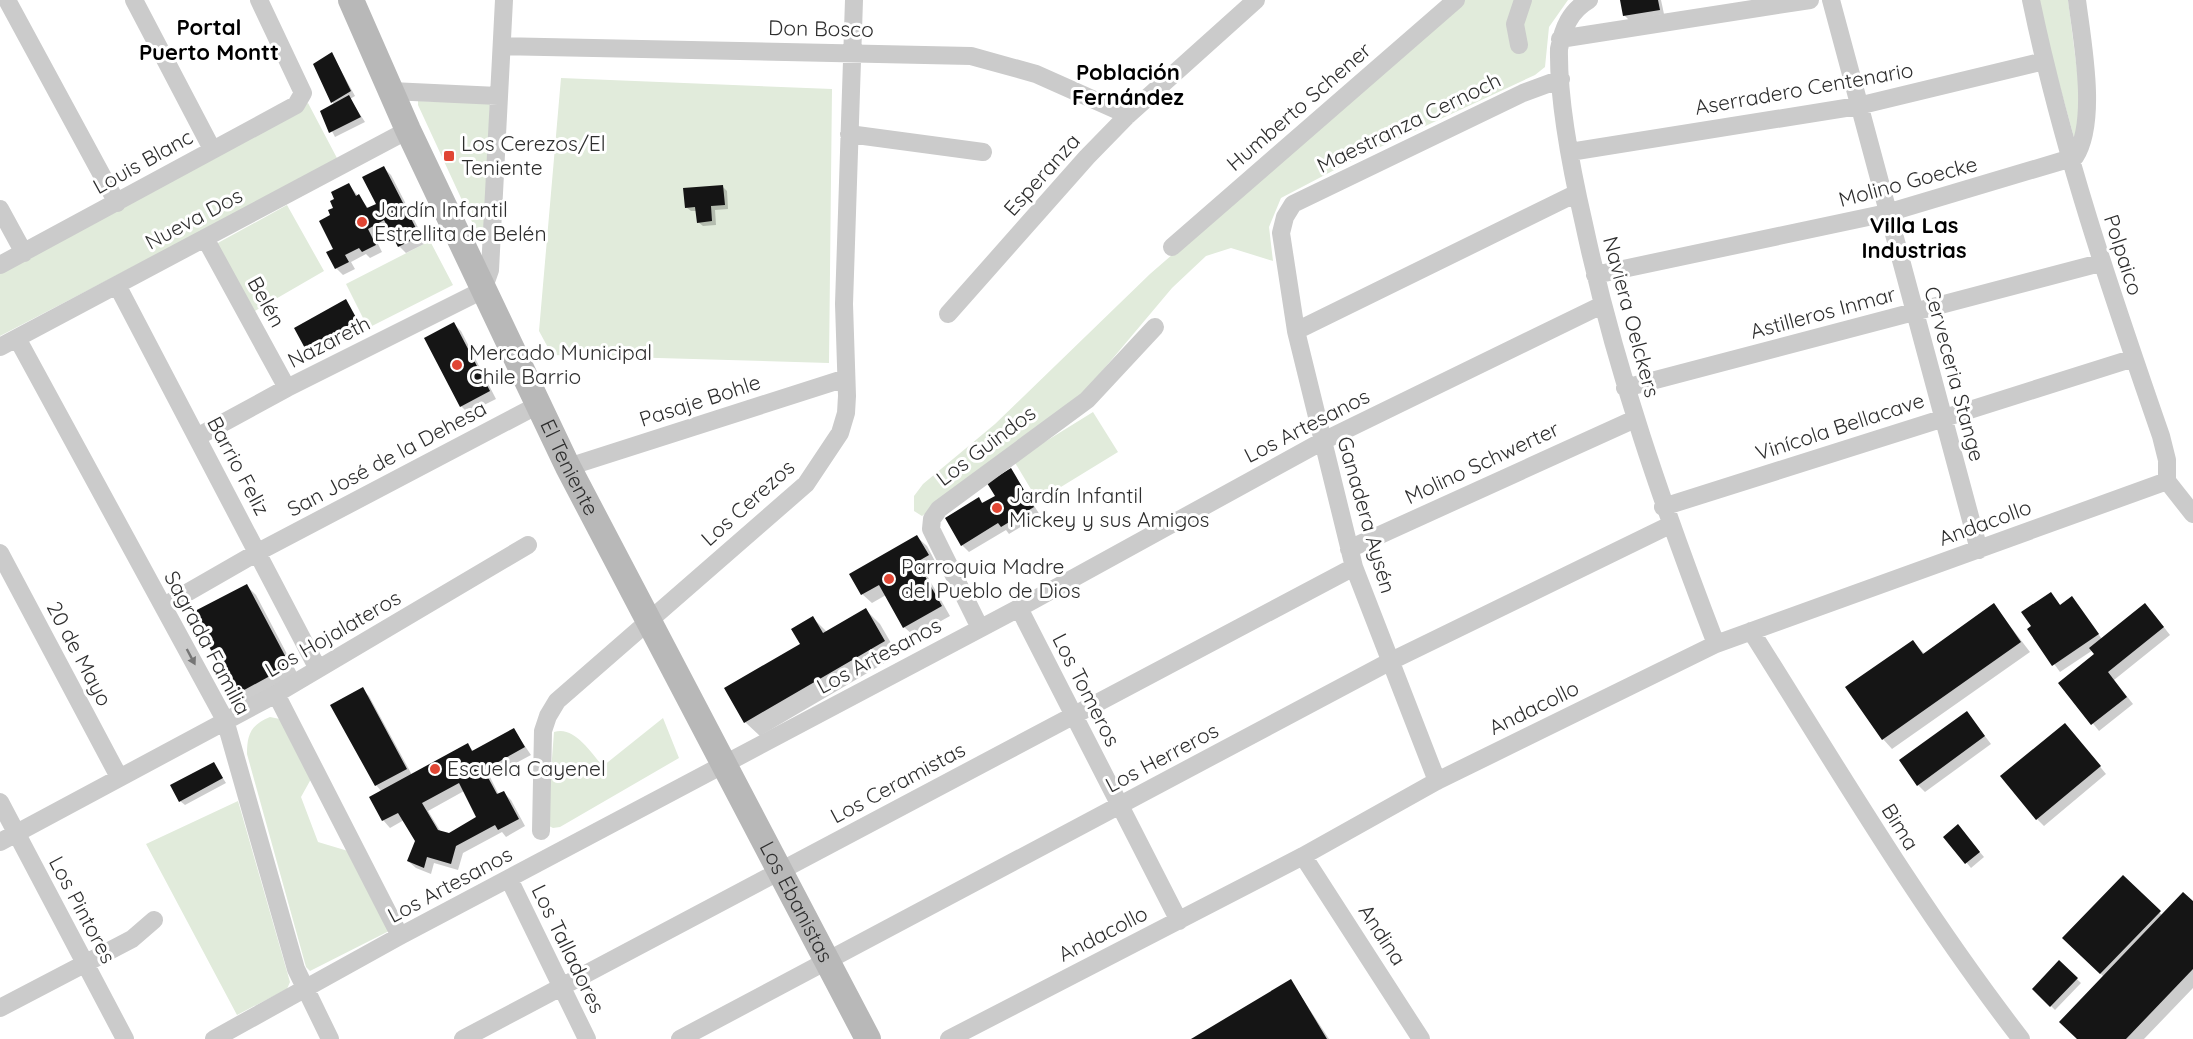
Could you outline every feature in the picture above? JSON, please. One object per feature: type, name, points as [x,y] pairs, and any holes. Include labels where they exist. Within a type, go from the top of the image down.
[{"type":"main road","name":"El Teniente","points":[[351,0],[408,130],[568,467],[723,766]]},
{"type":"main road","name":"Los Ebanistas","points":[[723,766],[868,1039]]},
{"type":"street","points":[[6,0],[117,203]]},
{"type":"street","points":[[134,0],[213,149]]},
{"type":"street","name":"Louis Blanc","points":[[0,265],[213,149],[292,109],[303,93],[259,0]]},
{"type":"street","points":[[483,290],[490,270],[504,0]]},
{"type":"street","name":"Los Cerezos","points":[[541,831],[543,731],[548,716],[557,701],[806,484],[840,433],[846,413],[844,304],[854,0]]},
{"type":"street","name":"Esperanza","points":[[948,314],[1087,157],[1128,115],[1256,0]]},
{"type":"street","name":"Humberto Schener","points":[[1172,247],[1456,0]]},
{"type":"street","points":[[1519,45],[1515,24],[1523,0]]},
{"type":"street","name":"Naviera Oelckers","points":[[1589,0],[1573,13],[1560,39],[1558,58],[1577,193],[1602,305],[1625,388],[1663,507],[1716,644]]},
{"type":"street","points":[[1560,39],[1810,0]]},
{"type":"street","name":"Cerveceria Stange","points":[[1831,0],[1979,550]]},
{"type":"street","name":"Polpaico","points":[[2031,0],[2044,61],[2100,263],[2161,436],[2167,460],[2166,481]]},
{"type":"street","points":[[2070,159],[2075,157],[2082,147],[2086,106],[2077,0]]},
{"type":"street","name":"Don Bosco","points":[[502,46],[852,51],[970,56],[991,59],[1060,83],[1128,115]]},
{"type":"street","name":"Aserradero Centenario","points":[[1570,152],[1858,106],[2044,61]]},
{"type":"street","name":"Maestranza Cernoch","points":[[1285,217],[1293,204],[1523,93],[1561,79]]},
{"type":"street","points":[[391,91],[498,96]]},
{"type":"street","name":"Nueva Dos","points":[[0,347],[408,130]]},
{"type":"street","points":[[849,134],[983,152]]},
{"type":"street","name":"Molino Goecke","points":[[1595,275],[1887,213],[2070,159]]},
{"type":"street","points":[[1296,331],[1577,193]]},
{"type":"street","points":[[0,209],[24,253]]},
{"type":"street","name":"Ganadera Aysén","points":[[1285,217],[1281,233],[1296,331],[1321,442],[1349,549],[1389,662],[1437,781]]},
{"type":"street","name":"Belén","points":[[205,238],[287,388]]},
{"type":"street","name":"Astilleros Inmar","points":[[1625,388],[2100,263]]},
{"type":"street","name":"Barrio Feliz","points":[[117,285],[318,669]]},
{"type":"street","name":"Nazareth","points":[[197,437],[287,388],[483,290]]},
{"type":"street","name":"Los Artesanos","points":[[214,1039],[400,936],[1018,608],[1321,442],[1602,305]]},
{"type":"street","name":"Los Guindos","points":[[980,628],[930,530],[932,519],[939,509],[1087,400],[1155,327]]},
{"type":"street","name":"Sagrada Familia","points":[[17,338],[225,720],[296,969],[330,1039]]},
{"type":"street","name":"Vinícola Bellacave","points":[[1663,507],[2134,358]]},
{"type":"street","name":"Pasaje Bohle","points":[[568,467],[846,378]]},
{"type":"street","name":"San José de la Dehesa","points":[[164,606],[258,552],[538,405]]},
{"type":"street","name":"Molino Schwerter","points":[[1349,549],[1635,418]]},
{"type":"street","points":[[2166,481],[2193,514]]},
{"type":"street","name":"Andacollo","points":[[950,1039],[1304,856],[1437,781],[1716,644],[2166,481]]},
{"type":"street","name":"Los Herreros","points":[[680,1039],[1389,662],[1670,525]]},
{"type":"street","name":"Los Hojalateros","points":[[8,837],[276,694],[528,545]]},
{"type":"street","name":"20 de Mayo","points":[[1,555],[119,777]]},
{"type":"street","name":"Los Ceramistas","points":[[463,1039],[1354,567]]},
{"type":"street","name":"Los Tomeros","points":[[1018,608],[1179,921]]},
{"type":"street","name":"Bima","points":[[1751,631],[1919,900],[1967,969],[2021,1039]]},
{"type":"street","points":[[276,694],[400,936]]},
{"type":"street","name":"Los Pintores","points":[[0,802],[8,837],[84,963],[125,1039]]},
{"type":"street","name":"Andina","points":[[1304,856],[1421,1039]]},
{"type":"street","name":"Los Talladores","points":[[509,879],[587,1039]]},
{"type":"street","points":[[0,1008],[132,939],[154,920]]},
{"type":"green space","points":[[1465,0],[1568,0],[1549,27],[1545,67],[1535,75],[1363,155],[1281,198],[1269,227],[1273,261],[1231,248],[1206,256],[1172,288],[1082,395],[922,516],[914,511],[914,496],[923,484],[995,424],[1150,274]]},
{"type":"green space","points":[[2036,0],[2068,0],[2081,102],[2075,141]]},
{"type":"green space","points":[[561,78],[832,89],[829,363],[552,355],[539,331]]},
{"type":"green space","points":[[418,101],[490,103],[485,236],[482,239],[479,237]]},
{"type":"green space","points":[[308,103],[338,160],[0,336],[0,269]]},
{"type":"green space","points":[[287,205],[324,271],[253,312],[216,244]]},
{"type":"green space","points":[[430,241],[453,285],[368,328],[346,284]]},
{"type":"green space","points":[[1093,412],[1118,452],[1038,501],[1014,461]]},
{"type":"green space","points":[[270,717],[280,719],[311,779],[301,797],[318,842],[348,851],[389,931],[310,971],[306,967],[247,754],[251,731],[258,723]]},
{"type":"green space","points":[[663,718],[679,758],[560,827],[553,828],[547,825],[554,732],[561,731],[575,736],[603,766]]},
{"type":"green space","points":[[238,801],[290,982],[287,989],[237,1015],[146,844]]},
{"type":"building","points":[[1620,0],[1658,0],[1660,10],[1623,16]]},
{"type":"building","points":[[332,52],[351,91],[331,103],[313,64]]},
{"type":"building","points":[[349,95],[361,117],[329,133],[320,111]]},
{"type":"building","points":[[384,166],[420,236],[398,247],[384,220],[368,229],[376,245],[362,252],[359,248],[345,255],[349,262],[335,269],[326,252],[333,249],[319,221],[330,215],[328,210],[333,208],[330,201],[334,199],[331,192],[349,183],[356,196],[359,194],[367,208],[376,204],[362,177]]},
{"type":"building","points":[[723,185],[725,205],[711,206],[712,221],[697,223],[695,207],[685,208],[683,188]]},
{"type":"building","points":[[346,299],[359,323],[307,352],[294,328]]},
{"type":"building","name":"Mercado Municipal Chile Barrio","points":[[454,322],[490,391],[460,407],[424,338]]},
{"type":"building","name":"Jardín Infantil Mickey y sus Amigos","points":[[1011,468],[1034,507],[1001,527],[998,523],[961,546],[945,518],[979,497],[982,503],[995,496],[987,483]]},
{"type":"building","name":"Parroquia Madre del Pueblo de Dios","points":[[917,535],[929,555],[917,562],[942,606],[903,628],[879,585],[861,595],[849,574]]},
{"type":"building","points":[[247,584],[290,665],[235,695],[191,613]]},
{"type":"building","points":[[2051,592],[2060,605],[2072,596],[2099,634],[2052,666],[2027,629],[2031,626],[2021,612]]},
{"type":"building","points":[[1994,603],[2021,642],[1882,740],[1845,687],[1913,640],[1923,654]]},
{"type":"building","points":[[2145,603],[2164,627],[2108,672],[2127,697],[2091,725],[2058,683],[2094,654],[2089,648]]},
{"type":"building","points":[[866,608],[885,641],[744,723],[724,688],[800,644],[791,629],[813,616],[823,633]]},
{"type":"building","points":[[363,687],[407,769],[375,786],[330,705]]},
{"type":"building","points":[[1967,711],[1985,736],[1917,786],[1899,760]]},
{"type":"building","points":[[2065,723],[2101,766],[2036,820],[2000,776]]},
{"type":"building","points":[[514,728],[525,747],[484,770],[497,794],[504,791],[519,819],[498,830],[495,825],[456,846],[451,864],[427,857],[424,868],[407,861],[415,841],[398,813],[382,821],[369,797],[468,743],[472,751]],"holes":[[[459,783],[476,817],[449,833],[438,830],[422,803]]]},
{"type":"building","points":[[214,762],[223,778],[179,802],[170,785]]},
{"type":"building","points":[[1958,824],[1980,852],[1965,864],[1943,837]]},
{"type":"building","points":[[2123,875],[2161,911],[2100,974],[2062,938]]},
{"type":"building","points":[[2183,892],[2193,901],[2193,969],[2126,1039],[2077,1039],[2059,1022]]},
{"type":"building","points":[[2059,960],[2078,978],[2050,1007],[2032,989]]},
{"type":"building","points":[[1291,979],[1327,1039],[1191,1039]]},
{"type":"place","name":"Los Cerezos/El Teniente","points":[[449,156]]},
{"type":"place","name":"Jardín Infantil Estrellita de Belén","points":[[362,222]]},
{"type":"place","name":"Mercado Municipal Chile Barrio","points":[[457,365]]},
{"type":"place","name":"Jardín Infantil Mickey y sus Amigos","points":[[997,508]]},
{"type":"place","name":"Parroquia Madre del Pueblo de Dios","points":[[889,579]]},
{"type":"place","name":"Escuela Cayenel","points":[[435,769]]},
{"type":"district","name":"Portal Puerto Montt","points":[[209,40]]},
{"type":"district","name":"Población Fernández","points":[[1128,84]]},
{"type":"district","name":"Villa Las Industrias","points":[[1914,238]]}]
